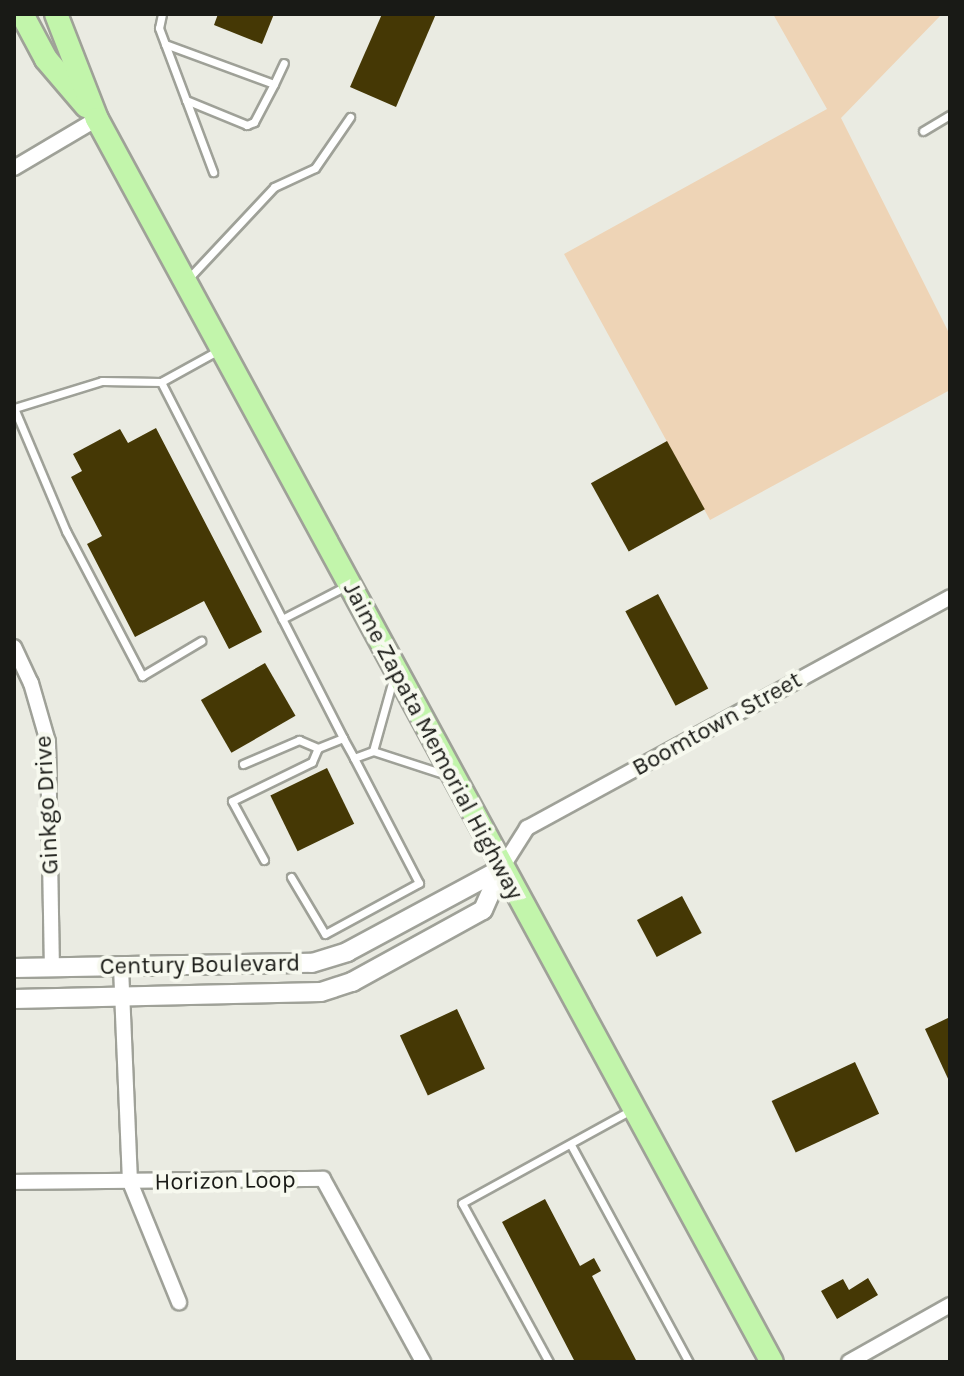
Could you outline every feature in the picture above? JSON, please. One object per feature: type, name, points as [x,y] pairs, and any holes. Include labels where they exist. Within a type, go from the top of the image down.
[{"type":"main road","name":"Jaime Zapata Memorial Highway","points":[[22,14],[46,59],[97,119]]},
{"type":"main road","name":"Jaime Zapata Memorial Highway","points":[[56,14],[97,119],[501,869],[772,1362]]},
{"type":"street","points":[[14,168],[97,119]]},
{"type":"street","name":"Boomtown Street","points":[[501,869],[527,828],[950,597]]},
{"type":"street","name":"Ginkgo Drive","points":[[14,647],[31,683],[48,742],[52,968]]},
{"type":"street","name":"Century Boulevard","points":[[14,968],[293,964],[336,956],[501,869]]},
{"type":"street","name":"Century Boulevard","points":[[14,999],[298,995],[352,982],[483,910],[501,869]]},
{"type":"street","points":[[121,967],[130,1182],[179,1302]]},
{"type":"street","name":"Horizon Loop","points":[[14,1182],[323,1179],[423,1362]]},
{"type":"street","points":[[849,1362],[950,1305]]},
{"type":"lane","points":[[162,14],[159,28],[213,172]]},
{"type":"lane","points":[[165,44],[274,84]]},
{"type":"lane","points":[[186,100],[247,125],[254,122],[284,63]]},
{"type":"lane","points":[[923,131],[950,115]]},
{"type":"lane","points":[[185,282],[274,187],[315,168],[350,117]]},
{"type":"lane","points":[[201,641],[142,676],[66,531],[14,408],[92,383],[161,382],[221,348]]},
{"type":"lane","points":[[161,382],[419,883],[325,934]]},
{"type":"lane","points":[[282,619],[348,585]]},
{"type":"lane","points":[[373,751],[395,672]]},
{"type":"lane","points":[[243,764],[299,740],[318,748],[343,738]]},
{"type":"lane","points":[[264,860],[232,801],[312,762],[318,748]]},
{"type":"lane","points":[[354,758],[373,751],[452,777]]},
{"type":"lane","points":[[291,877],[336,956]]},
{"type":"lane","points":[[549,1362],[462,1203],[633,1109]]},
{"type":"lane","points":[[571,1145],[689,1362]]},
{"type":"shaded area","points":[[773,14],[942,14],[841,118],[950,335],[950,390],[710,520],[564,254],[827,109]]},
{"type":"building","points":[[218,14],[274,14],[262,44],[214,25]]},
{"type":"building","points":[[382,14],[436,14],[396,107],[350,87]]},
{"type":"building","points":[[156,428],[262,632],[229,649],[204,601],[135,637],[87,544],[102,536],[71,477],[82,471],[73,454],[120,429],[128,443]]},
{"type":"building","points":[[667,441],[705,509],[629,551],[591,483]]},
{"type":"building","points":[[658,594],[708,688],[676,706],[625,611]]},
{"type":"building","points":[[265,663],[296,716],[231,753],[201,700]]},
{"type":"building","points":[[327,768],[354,824],[298,851],[270,796]]},
{"type":"building","points":[[682,896],[702,933],[657,957],[637,920]]},
{"type":"building","points":[[457,1009],[485,1069],[428,1095],[400,1036]]},
{"type":"building","points":[[950,1017],[950,1083],[925,1029]]},
{"type":"building","points":[[855,1062],[879,1114],[796,1153],[772,1101]]},
{"type":"building","points":[[545,1199],[580,1266],[594,1258],[601,1271],[592,1276],[637,1362],[575,1362],[502,1222]]},
{"type":"building","points":[[868,1278],[878,1295],[837,1319],[821,1291],[843,1279],[849,1290]]}]
